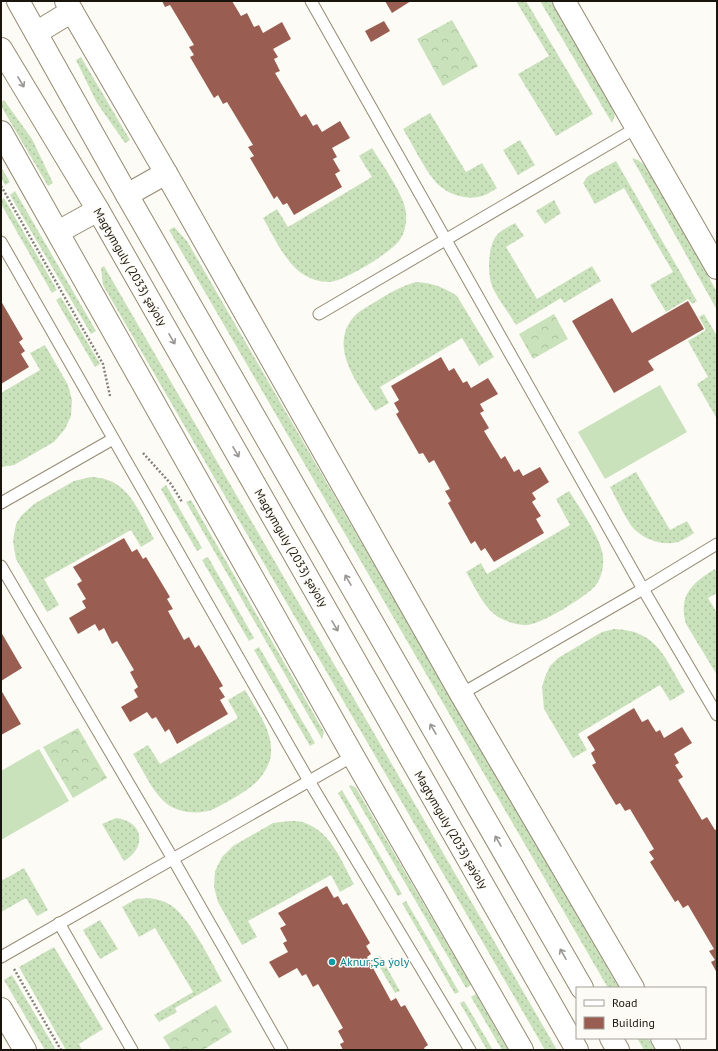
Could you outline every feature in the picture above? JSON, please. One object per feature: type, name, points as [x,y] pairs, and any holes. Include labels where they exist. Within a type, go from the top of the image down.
[{"type":"street","points":[[18,1],[581,987]]},
{"type":"street","points":[[564,1],[717,268]]},
{"type":"street","points":[[36,33],[69,6],[166,173],[461,694],[632,987]]},
{"type":"street","name":"Magtymguly (2033) şaýoly","points":[[2,52],[98,210],[576,1050]]},
{"type":"street","points":[[1,132],[352,756],[522,1050]]},
{"type":"street","points":[[127,194],[166,173]]},
{"type":"street","points":[[58,232],[98,210]]},
{"type":"street","points":[[1,1009],[25,1050]]},
{"type":"street","points":[[612,1039],[618,1050]]},
{"type":"street","points":[[663,1039],[669,1050]]},
{"type":"lane","points":[[311,1],[643,589],[717,715]]},
{"type":"lane","points":[[319,314],[636,128]]},
{"type":"lane","points":[[1,242],[309,781],[470,1050]]},
{"type":"lane","points":[[1,503],[113,439]]},
{"type":"lane","points":[[461,694],[643,589],[717,544]]},
{"type":"lane","points":[[1,566],[173,859],[282,1050]]},
{"type":"lane","points":[[3,956],[352,756]]},
{"type":"lane","points":[[59,924],[132,1050]]},
{"type":"path","points":[[3,956],[61,1050]]},
{"type":"green space","points":[[516,1],[526,1],[593,114],[556,136],[518,74],[549,56]]},
{"type":"green space","points":[[540,1],[551,1],[613,107],[615,115],[612,123]]},
{"type":"green space","points":[[452,20],[478,66],[443,86],[417,39]]},
{"type":"green space","points":[[81,57],[130,140],[125,143],[97,103],[76,60]]},
{"type":"green space","points":[[4,100],[32,139],[53,183],[48,186],[1,106],[1,102]]},
{"type":"green space","points":[[430,113],[466,172],[482,163],[497,188],[488,194],[472,198],[453,194],[442,188],[434,180],[403,129]]},
{"type":"green space","points":[[520,140],[535,165],[518,175],[503,150]]},
{"type":"green space","points":[[372,148],[392,180],[404,205],[406,220],[403,234],[394,246],[377,259],[336,281],[319,281],[303,274],[291,264],[286,257],[263,218],[277,209],[288,227],[372,177],[359,156]]},
{"type":"green space","points":[[632,158],[638,160],[647,167],[717,292],[717,310]]},
{"type":"green space","points":[[616,161],[697,301],[692,304],[688,299],[666,312],[650,285],[673,272],[624,188],[595,204],[583,183],[588,176]]},
{"type":"green space","points":[[1,167],[10,182],[5,185],[1,178]]},
{"type":"green space","points":[[15,191],[96,331],[91,334],[10,195]]},
{"type":"green space","points":[[4,198],[57,290],[52,293],[1,204],[1,200]]},
{"type":"green space","points":[[554,200],[561,213],[545,224],[536,211]]},
{"type":"green space","points":[[515,223],[524,236],[506,247],[537,299],[592,266],[601,281],[564,303],[561,298],[516,325],[492,286],[489,274],[490,252],[494,240],[501,231]]},
{"type":"green space","points":[[174,227],[187,241],[618,987],[607,987],[169,230]]},
{"type":"green space","points":[[104,266],[557,1050],[545,1050],[103,285],[101,268]]},
{"type":"green space","points":[[416,282],[438,286],[457,296],[494,357],[479,366],[462,338],[380,387],[389,403],[375,411],[361,390],[349,366],[345,354],[344,342],[346,330],[352,319],[363,309],[395,290]]},
{"type":"green space","points":[[61,297],[100,364],[95,367],[56,300]]},
{"type":"green space","points":[[554,314],[568,339],[533,359],[519,334]]},
{"type":"green space","points":[[704,314],[717,336],[717,419],[697,384],[708,377],[688,341],[706,330],[699,317]]},
{"type":"green space","points":[[45,345],[68,385],[72,400],[71,416],[65,429],[54,442],[14,465],[1,467],[1,393],[40,370],[30,353]]},
{"type":"green space","points":[[660,385],[687,432],[605,479],[578,432]]},
{"type":"green space","points":[[636,472],[670,530],[687,521],[694,533],[678,542],[661,543],[644,537],[632,527],[610,487]]},
{"type":"green space","points":[[91,477],[104,479],[115,483],[123,490],[137,507],[154,539],[141,547],[131,530],[44,579],[59,605],[47,612],[16,559],[13,541],[16,524],[21,516],[34,504],[74,481]]},
{"type":"green space","points":[[166,485],[202,548],[197,551],[161,489]]},
{"type":"green space","points":[[569,491],[589,523],[601,549],[603,556],[603,567],[598,582],[591,590],[574,602],[533,624],[519,624],[500,618],[489,609],[476,591],[466,572],[481,563],[487,574],[570,525],[556,499]]},
{"type":"green space","points":[[191,500],[324,732],[322,739],[186,502]]},
{"type":"green space","points":[[208,557],[254,638],[249,641],[202,560]]},
{"type":"green space","points":[[715,569],[717,573],[717,593],[708,598],[717,613],[717,675],[686,624],[684,614],[684,605],[689,591],[700,579]]},
{"type":"green space","points":[[614,629],[629,631],[641,635],[651,641],[665,658],[685,692],[670,701],[660,685],[578,734],[587,750],[573,758],[544,709],[542,687],[545,677],[550,666],[558,658],[602,632]]},
{"type":"green space","points":[[259,647],[315,743],[310,746],[254,650]]},
{"type":"green space","points":[[245,690],[264,723],[270,741],[270,760],[263,774],[256,783],[246,791],[208,811],[183,811],[167,804],[152,787],[133,754],[148,745],[160,764],[238,718],[228,700]]},
{"type":"green space","points":[[78,728],[107,778],[73,798],[43,747]]},
{"type":"green space","points":[[39,749],[69,801],[1,840],[1,771]]},
{"type":"green space","points":[[351,785],[356,788],[471,985],[466,988],[349,786]]},
{"type":"green space","points":[[342,790],[402,894],[398,896],[338,793]]},
{"type":"green space","points":[[116,818],[125,820],[132,824],[137,829],[139,836],[139,842],[136,849],[131,856],[124,861],[102,824]]},
{"type":"green space","points":[[290,821],[303,822],[322,834],[335,849],[354,884],[340,892],[331,875],[248,921],[257,937],[242,945],[218,902],[214,887],[215,871],[222,857],[233,846],[273,823]]},
{"type":"green space","points":[[24,868],[48,910],[37,916],[26,898],[1,912],[1,878],[3,880]]},
{"type":"green space","points":[[149,898],[167,903],[183,916],[198,938],[222,981],[175,1008],[177,1012],[159,1022],[154,1015],[193,992],[155,928],[139,937],[122,907],[136,899]]},
{"type":"green space","points":[[406,901],[459,992],[455,994],[402,903]]},
{"type":"green space","points":[[100,920],[118,949],[100,959],[83,930]]},
{"type":"green space","points":[[54,947],[103,1029],[79,1044],[82,1050],[66,1050],[19,967]]},
{"type":"green space","points":[[380,956],[400,991],[395,993],[375,959]]},
{"type":"green space","points":[[12,975],[56,1050],[45,1050],[4,980]]},
{"type":"green space","points":[[476,994],[508,1050],[502,1050],[471,997]]},
{"type":"green space","points":[[464,1001],[493,1050],[487,1050],[460,1003]]},
{"type":"green space","points":[[216,1005],[232,1032],[203,1050],[171,1050],[163,1037]]},
{"type":"green space","points":[[638,1039],[649,1039],[655,1050],[644,1050]]},
{"type":"building","points":[[162,1],[232,1],[241,16],[247,13],[254,27],[259,25],[263,33],[282,22],[291,39],[273,49],[278,57],[274,59],[280,71],[275,73],[301,117],[306,114],[313,126],[317,124],[322,132],[340,121],[350,138],[332,148],[337,157],[333,159],[340,171],[335,174],[342,187],[294,215],[287,203],[283,205],[277,196],[274,199],[250,158],[254,156],[248,147],[253,145],[227,102],[223,104],[218,95],[214,98],[190,57],[194,55],[189,47],[194,45],[170,5],[165,7]]},
{"type":"building","points":[[385,1],[411,1],[392,13]]},
{"type":"building","points":[[384,21],[390,31],[371,42],[365,31]]},
{"type":"building","points":[[612,298],[632,333],[688,301],[704,329],[648,361],[654,370],[614,393],[572,321]]},
{"type":"building","points":[[1,301],[23,339],[19,342],[25,351],[21,354],[29,367],[1,384]]},
{"type":"building","points":[[441,357],[449,371],[454,368],[463,383],[467,381],[471,388],[488,378],[498,394],[480,404],[484,411],[480,413],[489,428],[484,431],[501,459],[505,456],[514,472],[519,469],[523,476],[540,467],[549,482],[532,493],[536,499],[532,502],[541,516],[536,519],[544,533],[494,562],[485,548],[481,551],[475,541],[471,544],[448,503],[451,501],[445,491],[450,489],[434,460],[429,463],[423,453],[419,454],[396,414],[399,412],[394,403],[399,400],[391,386]]},
{"type":"building","points":[[124,538],[132,552],[137,549],[143,559],[146,557],[170,597],[167,599],[173,609],[168,611],[184,640],[189,637],[195,648],[199,645],[223,686],[219,688],[225,697],[220,700],[228,714],[177,744],[169,729],[165,732],[156,717],[152,719],[147,712],[130,722],[121,707],[138,697],[134,690],[138,687],[130,672],[134,670],[117,641],[112,644],[104,628],[99,631],[95,624],[78,634],[69,618],[86,608],[82,601],[86,599],[77,584],[82,581],[73,567]]},
{"type":"building","points":[[1,632],[22,668],[1,681]]},
{"type":"building","points":[[1,690],[21,724],[1,735]]},
{"type":"building","points":[[634,708],[642,722],[648,719],[656,732],[660,730],[664,738],[682,727],[692,743],[674,754],[679,763],[675,765],[683,777],[678,780],[702,820],[707,817],[715,830],[717,829],[717,973],[711,962],[715,960],[709,951],[714,949],[688,905],[683,908],[678,900],[675,902],[650,862],[654,859],[649,852],[654,849],[630,809],[625,811],[620,803],[616,805],[592,765],[596,763],[591,753],[595,750],[587,737]]},
{"type":"building","name":"Aknur;Şa ýoly","points":[[327,886],[334,898],[338,896],[343,905],[347,903],[370,943],[366,946],[371,954],[367,957],[391,1001],[396,998],[401,1007],[405,1005],[428,1045],[424,1048],[425,1050],[343,1050],[340,1044],[344,1042],[338,1031],[343,1028],[318,984],[313,987],[306,974],[302,976],[297,968],[279,978],[269,962],[288,952],[283,943],[287,941],[280,928],[286,925],[278,913]]},
{"type":"place","name":"Aknur;Şa ýoly","points":[[332,962]]}]
